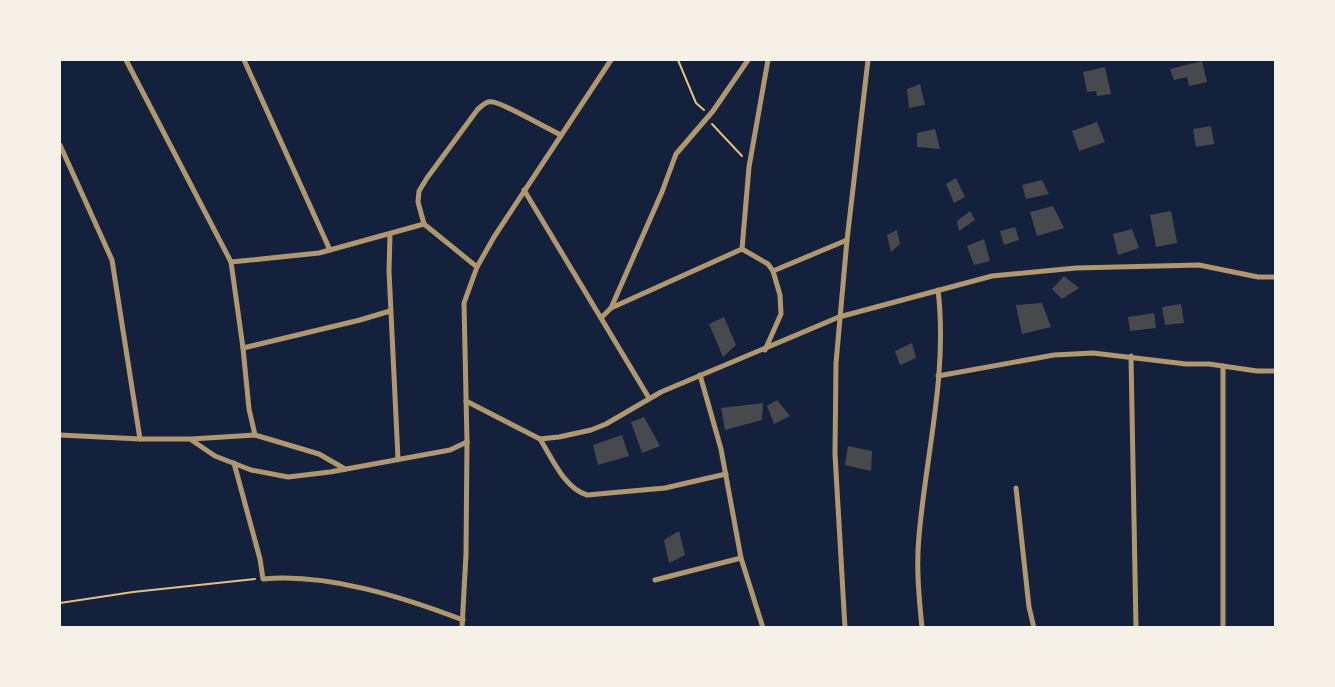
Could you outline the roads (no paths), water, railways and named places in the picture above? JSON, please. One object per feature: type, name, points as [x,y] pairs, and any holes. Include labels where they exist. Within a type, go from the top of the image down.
[{"type":"street","points":[[126,60],[230,262],[249,409],[255,435]]},
{"type":"street","points":[[244,60],[330,250]]},
{"type":"street","points":[[463,628],[467,442],[464,303],[477,267],[524,190],[611,60]]},
{"type":"street","points":[[611,308],[676,154],[713,111],[748,60]]},
{"type":"street","points":[[742,249],[749,167],[768,60]]},
{"type":"street","points":[[845,628],[835,454],[839,317],[868,60]]},
{"type":"street","points":[[477,267],[424,225],[418,202],[419,191],[478,109],[488,102],[498,102],[561,135]]},
{"type":"street","points":[[60,145],[112,260],[140,439]]},
{"type":"street","points":[[524,190],[649,398]]},
{"type":"street","points":[[230,262],[303,256],[424,225]]},
{"type":"street","points":[[390,234],[390,311],[398,459]]},
{"type":"street","points":[[773,271],[847,240]]},
{"type":"street","points":[[601,317],[611,308],[742,249]]},
{"type":"street","points":[[742,249],[768,264],[773,271],[783,306],[782,314],[765,350]]},
{"type":"street","points":[[540,439],[591,430],[618,418],[649,398],[839,317],[992,276],[1076,268],[1199,265],[1258,277],[1276,277]]},
{"type":"street","points":[[922,628],[918,587],[919,537],[942,346],[938,290]]},
{"type":"street","points":[[243,348],[390,311]]},
{"type":"street","points":[[938,376],[1054,355],[1093,353],[1257,371],[1276,370]]},
{"type":"street","points":[[1131,356],[1136,628]]},
{"type":"street","points":[[1223,366],[1223,628]]},
{"type":"street","points":[[700,375],[726,474],[741,558],[763,628]]},
{"type":"street","points":[[466,401],[540,439],[568,482],[578,492],[587,495],[665,488],[726,474]]},
{"type":"street","points":[[60,435],[140,439],[255,435],[319,454],[345,469]]},
{"type":"street","points":[[190,439],[215,456],[251,470],[288,477],[450,450],[467,442]]},
{"type":"street","points":[[234,463],[260,559],[262,579],[293,577],[348,586],[406,600],[463,620]]},
{"type":"street","points":[[1016,488],[1029,607],[1034,628]]},
{"type":"street","points":[[655,580],[741,558]]}]
